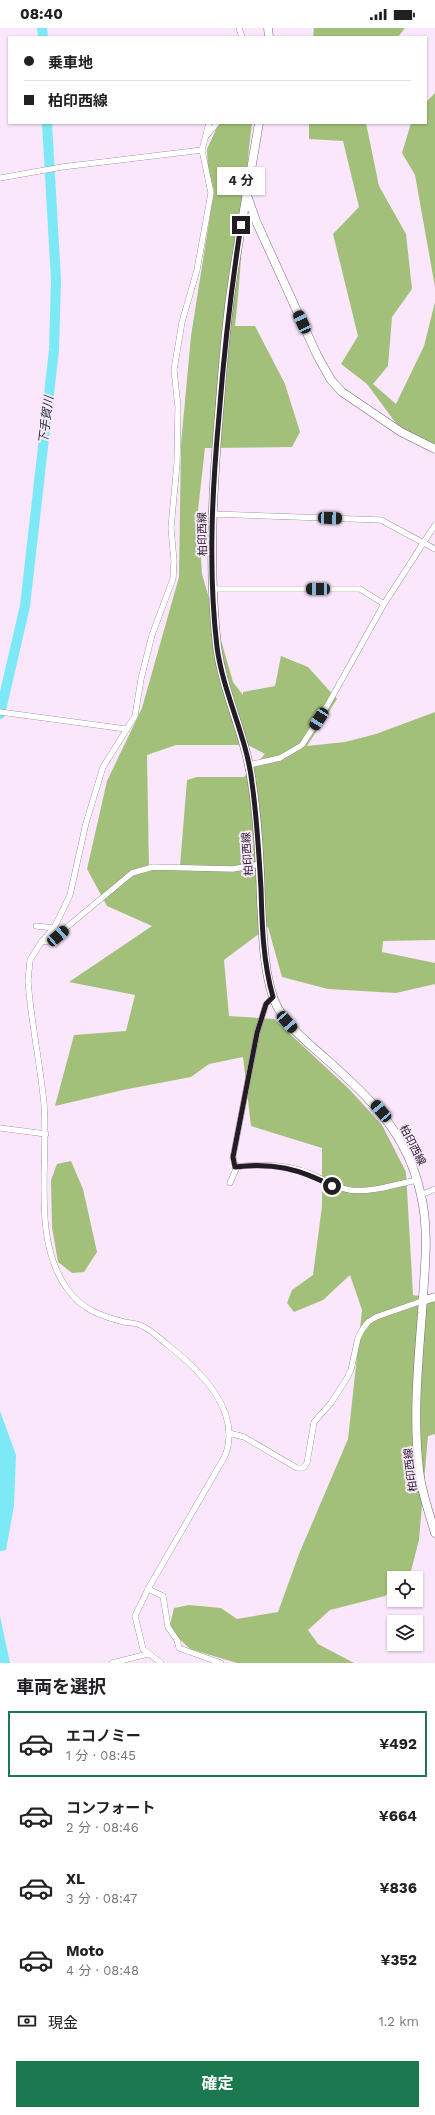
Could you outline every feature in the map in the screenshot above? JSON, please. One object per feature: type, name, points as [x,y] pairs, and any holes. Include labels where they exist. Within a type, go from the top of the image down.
[{"type":"main road","name":"柏印西線","points":[[259,124],[228,314],[214,471],[212,514],[217,646],[221,670],[249,765],[252,782],[260,864],[264,951],[273,997],[281,1014],[297,1033],[360,1088],[381,1111],[399,1138],[417,1180],[421,1194],[426,1238],[418,1378],[418,1455],[422,1488],[435,1533]]},
{"type":"main road","points":[[247,198],[317,355],[331,380],[342,392],[401,432],[435,449]]},
{"type":"main road","points":[[422,1301],[435,1298]]},
{"type":"street","points":[[161,1663],[143,1649],[134,1619],[148,1589],[225,1456],[228,1449],[229,1432],[226,1417],[211,1387],[179,1354],[142,1326],[98,1315],[87,1309],[76,1300],[59,1275],[54,1264],[44,1213],[43,1198],[46,1134],[40,1071],[33,1030],[28,981],[30,960],[42,941],[54,928],[70,895],[86,824],[103,767],[135,716],[141,679],[152,635],[173,579],[174,561],[171,528],[177,463],[178,407],[174,370],[182,322],[197,270],[211,193],[202,150],[209,124]]},
{"type":"street","points":[[206,136],[216,124]]},
{"type":"street","points":[[0,178],[62,167],[202,150]]},
{"type":"street","points":[[212,514],[381,520],[435,549]]},
{"type":"street","points":[[249,765],[280,758],[302,745],[327,706],[384,604],[435,525]]},
{"type":"street","points":[[214,589],[360,589],[384,604]]},
{"type":"street","points":[[3,712],[126,729]]},
{"type":"street","points":[[42,941],[49,942],[132,873],[145,868],[233,869],[260,864]]},
{"type":"street","points":[[36,926],[54,928]]},
{"type":"street","points":[[230,1183],[235,1174],[233,1157],[257,1033],[266,1004],[273,997]]},
{"type":"street","points":[[0,1128],[46,1134]]},
{"type":"street","points":[[235,1167],[257,1164],[273,1165],[309,1174],[332,1186],[350,1190],[368,1190],[417,1180]]},
{"type":"street","points":[[421,1194],[435,1190]]},
{"type":"street","points":[[229,1432],[244,1437],[297,1468],[303,1468],[307,1463],[314,1422],[331,1403],[347,1378],[358,1338],[362,1330],[368,1322],[376,1317],[422,1301]]},
{"type":"street","points":[[148,1589],[163,1596],[168,1627],[177,1640],[179,1648],[221,1663]]},
{"type":"street","points":[[112,1663],[148,1654]]},
{"type":"green space","points":[[314,28],[405,28],[399,36],[313,36]]},
{"type":"green space","points":[[435,93],[435,287],[415,175],[402,153],[411,124],[427,124],[427,101]]},
{"type":"green space","points":[[219,124],[252,124],[235,326],[255,326],[285,384],[300,432],[292,447],[205,448],[198,510],[202,574],[233,682],[243,695],[243,692],[275,686],[281,656],[308,667],[337,699],[307,746],[345,742],[376,734],[435,712],[435,940],[383,941],[382,952],[435,963],[435,984],[396,993],[328,989],[282,977],[268,927],[224,960],[229,1016],[274,1019],[349,1089],[382,1125],[406,1172],[413,1295],[435,1299],[435,1434],[428,1436],[419,1540],[411,1571],[387,1571],[387,1594],[385,1596],[330,1610],[308,1630],[318,1644],[354,1663],[237,1663],[190,1649],[169,1629],[174,1608],[189,1605],[221,1608],[237,1619],[278,1612],[299,1554],[348,1439],[362,1310],[350,1275],[323,1300],[294,1312],[287,1303],[292,1290],[313,1275],[322,1206],[322,1148],[251,1126],[243,1057],[209,1064],[191,1077],[123,1090],[55,1106],[74,1035],[126,1031],[135,995],[69,982],[152,926],[107,906],[87,869],[107,781],[142,708],[179,577],[181,444],[191,336],[214,190],[208,174],[207,149]],"holes":[[[176,745],[248,745],[265,754],[244,777],[197,777],[187,780],[180,866],[149,869],[147,755]]]},
{"type":"green space","points":[[309,124],[366,124],[379,186],[406,234],[412,289],[392,317],[388,366],[373,384],[396,404],[424,346],[435,302],[435,445],[398,426],[367,384],[341,364],[358,336],[333,234],[359,207],[343,141],[309,139]]},
{"type":"green space","points":[[71,1161],[83,1189],[97,1252],[84,1272],[72,1273],[58,1262],[52,1227],[51,1180],[57,1164]]},
{"type":"water","points":[[0,1411],[16,1455],[14,1506],[6,1550],[0,1551]]},
{"type":"water","points":[[0,1616],[10,1663],[0,1663]]},
{"type":"waterway","name":"下手賀川","points":[[42,28],[43,36]]},
{"type":"waterway","name":"下手賀川","points":[[0,714],[25,606],[54,350],[56,280],[47,124]]},
{"type":"route","points":[[241,225],[231,286],[212,492],[214,589],[217,646],[221,670],[249,765],[252,782],[260,864],[264,951],[270,988],[273,997],[266,1004],[257,1033],[233,1157],[235,1167],[257,1164],[273,1165],[309,1174],[332,1186]]}]
